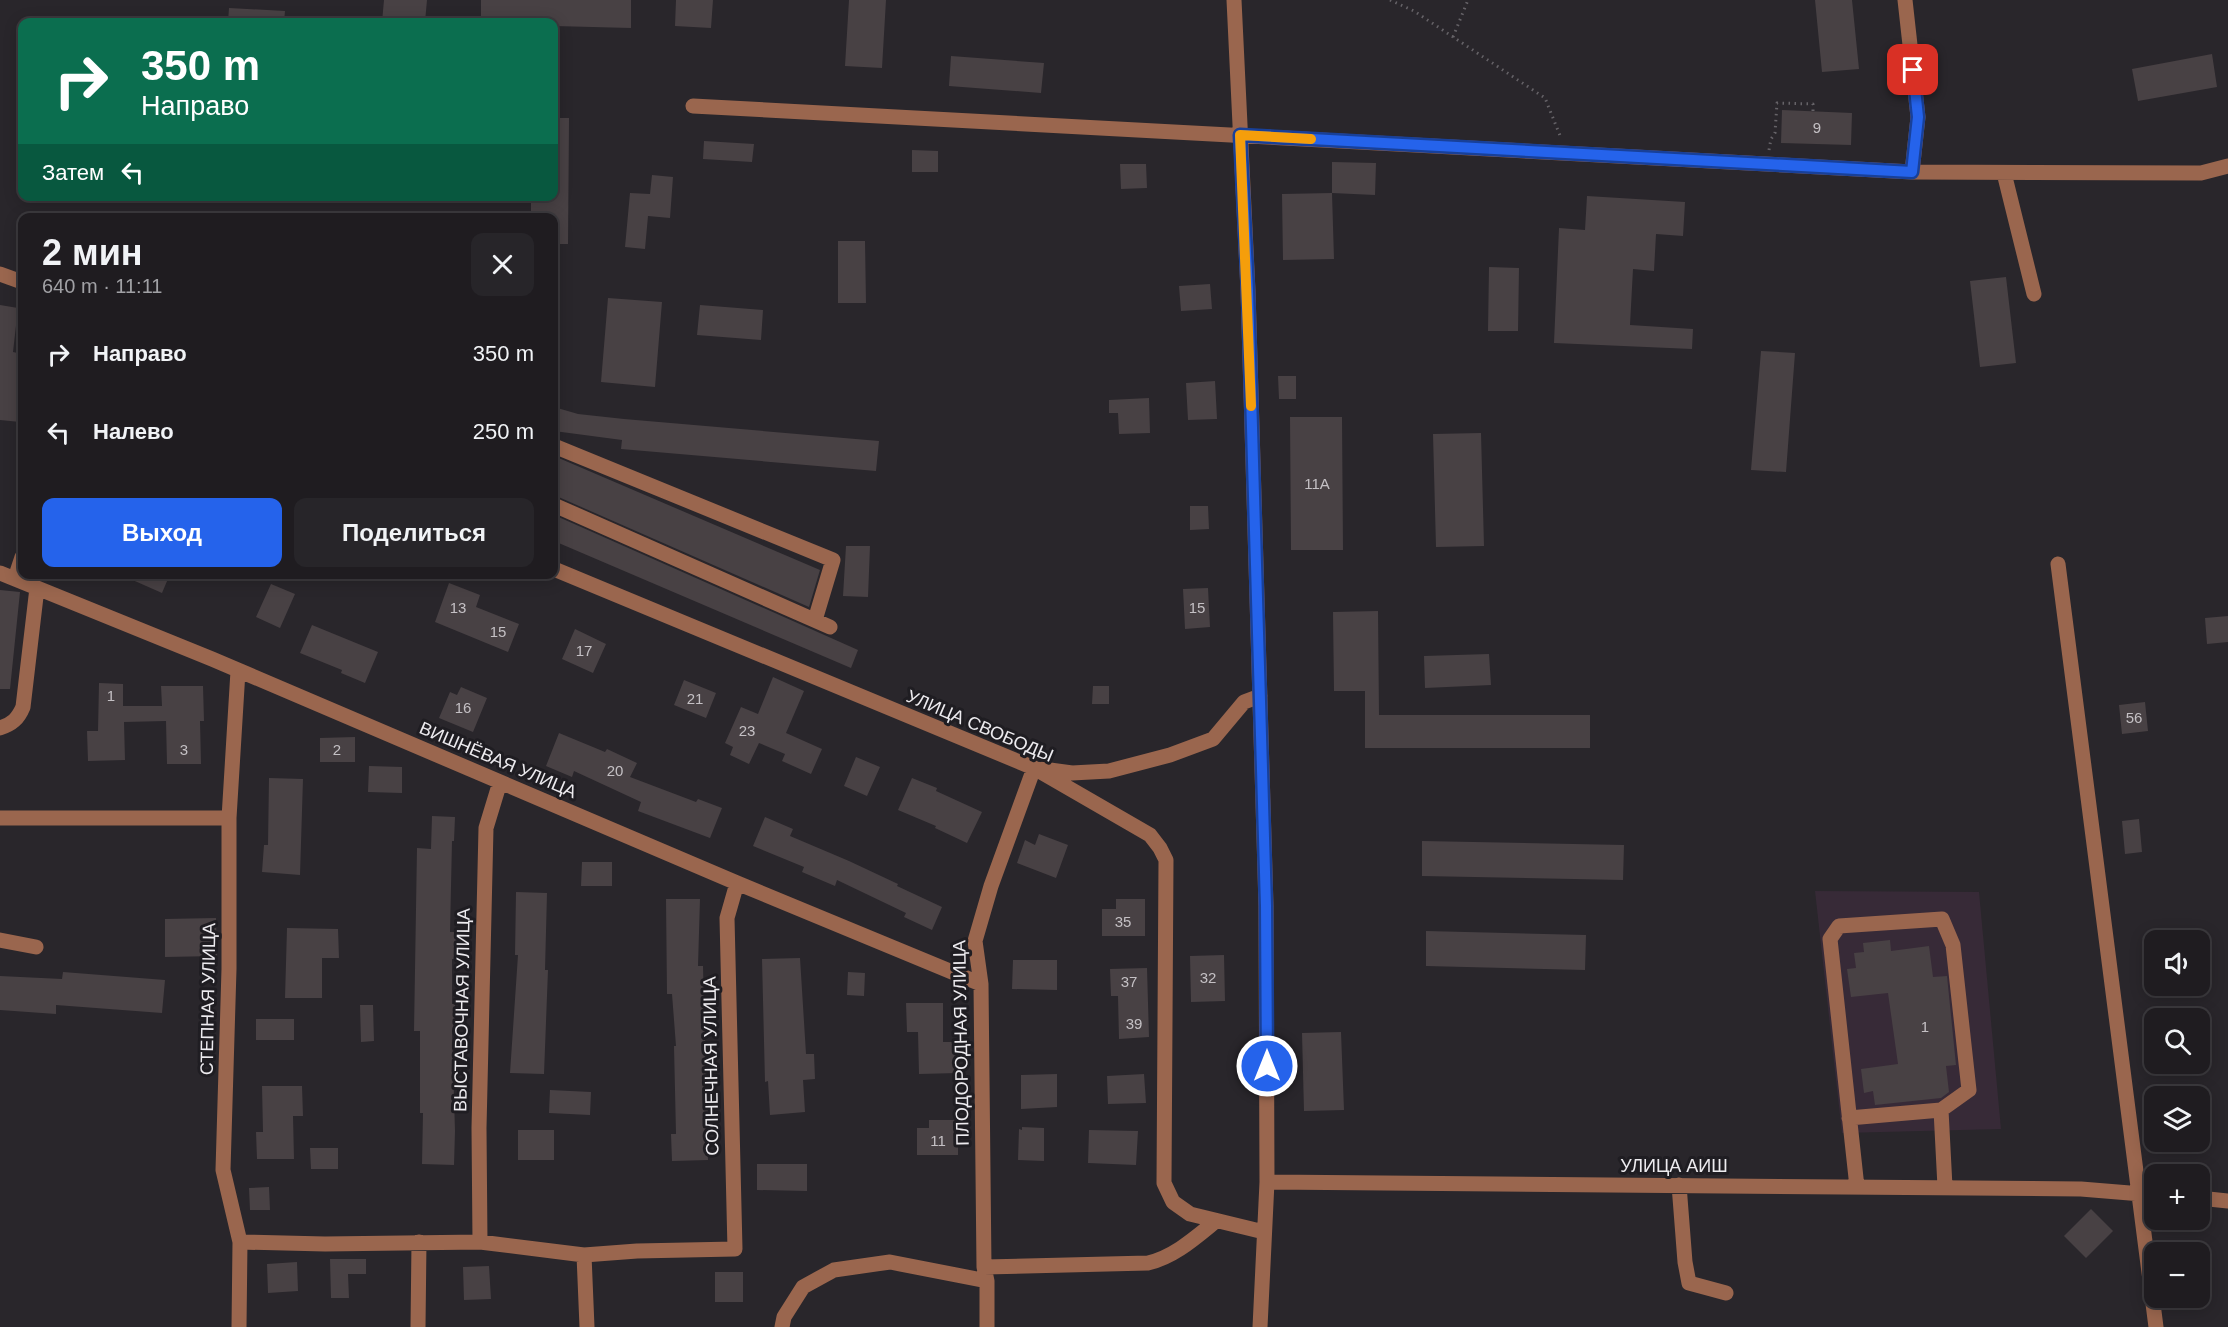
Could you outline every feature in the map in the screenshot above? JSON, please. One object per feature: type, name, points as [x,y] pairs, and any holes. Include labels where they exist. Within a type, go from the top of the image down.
[{"type":"street","points":[[1234,0],[1248,291],[1266,906],[1267,1182],[1260,1327]]},
{"type":"street","points":[[1905,0],[1918,117],[1912,172]]},
{"type":"street","points":[[693,106],[1912,172],[2201,173],[2228,166]]},
{"type":"street","points":[[2004,173],[2034,294]]},
{"type":"street","points":[[0,273],[18,280]]},
{"type":"street","points":[[558,448],[833,560],[815,620]]},
{"type":"street","points":[[558,507],[831,627]]},
{"type":"street","points":[[2058,564],[2144,1180]]},
{"type":"street","points":[[15,578],[18,569]]},
{"type":"street","name":"УЛИЦА СВОБОДЫ","points":[[558,571],[1034,768],[1150,835],[1166,860],[1164,1184],[1173,1202],[1190,1214],[1264,1232]]},
{"type":"street","name":"ВИШНЁВАЯ УЛИЦА","points":[[0,573],[238,670],[737,883],[981,984]]},
{"type":"street","points":[[0,728],[9,725],[19,716],[23,707],[37,588]]},
{"type":"street","name":"СТЕПНАЯ УЛИЦА","points":[[238,670],[229,818],[229,969],[223,1170],[240,1242],[239,1327]]},
{"type":"street","points":[[1034,768],[1072,773],[1109,771],[1170,755],[1212,740],[1244,702],[1260,696]]},
{"type":"street","name":"ПЛОДОРОДНАЯ УЛИЦА","points":[[987,1327],[981,984],[975,941],[991,886],[1034,768]]},
{"type":"street","name":"ВЫСТАВОЧНАЯ УЛИЦА","points":[[480,1242],[479,1128],[486,828],[500,782]]},
{"type":"street","points":[[0,818],[229,818]]},
{"type":"street","name":"СОЛНЕЧНАЯ УЛИЦА","points":[[584,1255],[637,1251],[735,1249],[727,918],[737,883]]},
{"type":"street","points":[[1850,1118],[1941,1110],[1969,1090],[1953,945],[1942,919],[1839,926],[1830,939],[1857,1187]]},
{"type":"street","points":[[0,940],[36,947]]},
{"type":"street","points":[[1941,1110],[1945,1187]]},
{"type":"street","name":"УЛИЦА АИШ","points":[[1267,1182],[1945,1187],[2081,1189],[2144,1194]]},
{"type":"street","points":[[1680,1185],[1685,1262],[1689,1283],[1726,1293]]},
{"type":"street","points":[[2210,1199],[2228,1201]]},
{"type":"street","points":[[782,1327],[784,1317],[803,1287],[834,1270],[890,1262],[985,1274],[1148,1263],[1162,1260],[1216,1221]]},
{"type":"street","points":[[2149,1230],[2156,1327]]},
{"type":"street","points":[[240,1242],[325,1244],[480,1242],[584,1255],[587,1327]]},
{"type":"street","points":[[418,1327],[419,1242]]},
{"type":"path","points":[[1390,0],[1414,10],[1545,98],[1567,153]]},
{"type":"path","points":[[1453,37],[1468,0]]},
{"type":"path","points":[[1768,164],[1771,139],[1775,133],[1778,104],[1814,104],[1813,112]]},
{"type":"shaded area","points":[[1815,891],[1979,892],[2001,1129],[1842,1133]]},
{"type":"building","points":[[384,0],[427,0],[425,18],[382,18]]},
{"type":"building","points":[[481,0],[631,0],[631,28],[558,26],[558,18],[481,18]]},
{"type":"building","points":[[676,0],[713,0],[711,28],[675,26]]},
{"type":"building","points":[[849,0],[886,0],[882,68],[845,66]]},
{"type":"building","points":[[1815,0],[1852,0],[1859,69],[1822,72]]},
{"type":"building","points":[[229,8],[285,11],[284,18],[228,18]]},
{"type":"building","points":[[2212,54],[2217,87],[2138,101],[2132,69]]},
{"type":"building","points":[[951,56],[1044,63],[1041,93],[949,86]]},
{"type":"building","points":[[1782,110],[1852,113],[1851,145],[1781,143]]},
{"type":"building","points":[[558,118],[569,118],[568,244],[558,244],[558,213],[531,213],[531,201],[558,201]]},
{"type":"building","points":[[704,141],[754,144],[752,162],[703,159]]},
{"type":"building","points":[[912,150],[938,151],[938,172],[912,172]]},
{"type":"building","points":[[1332,162],[1376,163],[1375,195],[1332,193]]},
{"type":"building","points":[[1120,164],[1146,164],[1147,188],[1121,189]]},
{"type":"building","points":[[652,175],[673,177],[670,218],[648,216],[645,249],[625,247],[630,193],[650,194]]},
{"type":"building","points":[[1332,193],[1334,259],[1283,260],[1282,194]]},
{"type":"building","points":[[1587,196],[1685,202],[1683,236],[1656,234],[1654,271],[1633,269],[1630,325],[1693,329],[1692,349],[1554,343],[1559,228],[1585,230]]},
{"type":"building","points":[[838,241],[865,241],[866,303],[838,303]]},
{"type":"building","points":[[1489,267],[1519,268],[1518,331],[1488,331]]},
{"type":"building","points":[[2006,277],[2016,363],[1980,367],[1970,281]]},
{"type":"building","points":[[1210,284],[1212,309],[1181,311],[1179,286]]},
{"type":"building","points":[[608,298],[662,302],[655,387],[601,382]]},
{"type":"building","points":[[0,305],[18,308],[13,352],[18,353],[18,422],[0,420]]},
{"type":"building","points":[[700,305],[763,310],[761,340],[697,335]]},
{"type":"building","points":[[1761,351],[1795,353],[1786,472],[1751,470]]},
{"type":"building","points":[[1278,376],[1296,376],[1296,399],[1279,399]]},
{"type":"building","points":[[1215,381],[1217,419],[1188,420],[1186,383]]},
{"type":"building","points":[[1149,398],[1150,433],[1119,434],[1118,413],[1109,413],[1109,400]]},
{"type":"building","points":[[558,408],[578,414],[624,419],[879,441],[876,471],[621,449],[622,440],[558,432]]},
{"type":"building","points":[[1290,417],[1342,417],[1343,550],[1291,550]]},
{"type":"building","points":[[1481,433],[1484,546],[1436,547],[1433,434]]},
{"type":"building","points":[[558,458],[820,570],[809,607],[558,497]]},
{"type":"building","points":[[1190,506],[1208,506],[1209,529],[1190,530]]},
{"type":"building","points":[[558,517],[858,650],[851,668],[558,543]]},
{"type":"building","points":[[846,546],[870,546],[868,597],[843,596]]},
{"type":"building","points":[[130,579],[168,579],[162,593]]},
{"type":"building","points":[[449,583],[480,595],[476,607],[519,624],[508,652],[435,622]]},
{"type":"building","points":[[271,584],[295,594],[280,628],[256,617]]},
{"type":"building","points":[[1208,588],[1210,627],[1185,629],[1183,589]]},
{"type":"building","points":[[0,590],[20,592],[10,689],[0,689]]},
{"type":"building","points":[[1378,611],[1379,715],[1590,715],[1590,748],[1365,748],[1365,691],[1334,691],[1333,612]]},
{"type":"building","points":[[2228,616],[2228,642],[2207,644],[2205,618]]},
{"type":"building","points":[[312,625],[378,652],[365,683],[341,673],[342,670],[300,653]]},
{"type":"building","points":[[575,629],[606,644],[593,673],[562,659]]},
{"type":"building","points":[[1489,654],[1491,685],[1425,688],[1424,656]]},
{"type":"building","points":[[773,677],[804,691],[786,733],[822,749],[811,774],[782,761],[785,754],[759,743],[749,764],[730,755],[733,747],[725,743],[741,707],[758,714]]},
{"type":"building","points":[[684,680],[716,693],[706,718],[674,705]]},
{"type":"building","points":[[99,683],[123,684],[123,706],[162,706],[161,686],[203,686],[204,721],[200,721],[201,764],[167,764],[166,721],[124,722],[125,760],[88,761],[87,731],[98,731]]},
{"type":"building","points":[[1093,686],[1109,686],[1109,704],[1092,704]]},
{"type":"building","points":[[461,687],[487,698],[473,732],[439,718],[450,692],[457,695]]},
{"type":"building","points":[[2145,702],[2148,731],[2122,734],[2119,705]]},
{"type":"building","points":[[559,733],[605,752],[607,749],[637,763],[630,777],[696,802],[698,799],[722,808],[710,838],[638,811],[641,802],[574,771],[572,777],[546,766]]},
{"type":"building","points":[[355,737],[355,762],[320,762],[320,738]]},
{"type":"building","points":[[856,757],[880,767],[867,796],[844,786]]},
{"type":"building","points":[[369,766],[402,767],[402,793],[368,792]]},
{"type":"building","points":[[269,778],[303,779],[300,875],[262,872],[264,845],[268,845]]},
{"type":"building","points":[[912,778],[937,788],[936,791],[982,812],[967,843],[935,828],[936,826],[898,810]]},
{"type":"building","points":[[432,816],[455,817],[454,841],[452,841],[450,932],[458,932],[458,959],[452,959],[452,1004],[455,1004],[455,1031],[452,1031],[454,1165],[422,1164],[420,1031],[414,1031],[417,848],[431,849]]},
{"type":"building","points":[[765,817],[793,829],[790,836],[849,861],[942,907],[932,930],[904,917],[906,913],[837,880],[835,886],[802,872],[804,867],[753,846]]},
{"type":"building","points":[[2139,819],[2142,852],[2125,854],[2122,821]]},
{"type":"building","points":[[1039,834],[1068,845],[1056,878],[1017,863],[1025,840],[1035,845]]},
{"type":"building","points":[[1422,841],[1624,845],[1623,880],[1422,876]]},
{"type":"building","points":[[582,862],[612,862],[612,886],[581,886]]},
{"type":"building","points":[[516,892],[547,893],[545,970],[548,970],[544,1074],[510,1073],[518,955],[515,955]]},
{"type":"building","points":[[666,899],[700,899],[698,966],[703,966],[707,1033],[705,1034],[706,1090],[710,1090],[711,1117],[706,1118],[708,1160],[672,1161],[671,1134],[676,1134],[674,1046],[676,1046],[672,994],[667,994]]},
{"type":"building","points":[[1116,899],[1145,899],[1145,936],[1102,936],[1102,909],[1116,909]]},
{"type":"building","points":[[216,918],[217,956],[165,957],[165,919]]},
{"type":"building","points":[[287,928],[338,929],[339,958],[322,958],[322,998],[285,998]]},
{"type":"building","points":[[1426,931],[1586,935],[1585,970],[1426,966]]},
{"type":"building","points":[[1890,940],[1891,951],[1929,946],[1933,977],[1947,976],[1956,1065],[1946,1066],[1949,1092],[1941,1098],[1875,1105],[1873,1091],[1864,1093],[1861,1069],[1898,1064],[1888,993],[1851,997],[1847,969],[1856,968],[1854,953],[1864,952],[1863,943]]},
{"type":"building","points":[[1224,955],[1225,1001],[1191,1002],[1190,956]]},
{"type":"building","points":[[800,958],[806,1054],[814,1054],[815,1079],[803,1080],[805,1112],[770,1115],[768,1081],[765,1082],[762,959]]},
{"type":"building","points":[[1013,960],[1057,960],[1057,990],[1012,989]]},
{"type":"building","points":[[1147,968],[1149,1037],[1119,1039],[1118,996],[1111,996],[1110,969]]},
{"type":"building","points":[[63,972],[165,980],[162,1013],[56,1005],[56,1014],[0,1010],[0,976],[62,979]]},
{"type":"building","points":[[848,972],[865,973],[864,996],[847,995]]},
{"type":"building","points":[[906,1003],[943,1003],[943,1042],[957,1042],[958,1073],[919,1074],[918,1032],[907,1032]]},
{"type":"building","points":[[360,1005],[373,1005],[374,1041],[361,1042]]},
{"type":"building","points":[[256,1019],[294,1019],[294,1040],[256,1040]]},
{"type":"building","points":[[1341,1032],[1344,1110],[1304,1111],[1302,1033]]},
{"type":"building","points":[[1057,1074],[1057,1107],[1021,1109],[1021,1075]]},
{"type":"building","points":[[1144,1074],[1146,1103],[1108,1104],[1107,1076]]},
{"type":"building","points":[[262,1086],[302,1086],[303,1116],[293,1116],[294,1159],[257,1159],[256,1132],[263,1132]]},
{"type":"building","points":[[550,1090],[591,1092],[590,1115],[549,1113]]},
{"type":"building","points":[[929,1120],[958,1120],[958,1155],[917,1155],[917,1128],[929,1128]]},
{"type":"building","points":[[1022,1127],[1044,1128],[1044,1161],[1018,1160],[1019,1129],[1022,1130]]},
{"type":"building","points":[[518,1130],[554,1130],[554,1160],[518,1160]]},
{"type":"building","points":[[1089,1130],[1138,1131],[1136,1165],[1088,1163]]},
{"type":"building","points":[[310,1148],[338,1148],[338,1169],[311,1169]]},
{"type":"building","points":[[757,1164],[807,1164],[807,1191],[757,1190]]},
{"type":"building","points":[[269,1187],[270,1210],[250,1210],[249,1188]]},
{"type":"building","points":[[2091,1209],[2113,1231],[2086,1258],[2064,1236]]},
{"type":"building","points":[[330,1259],[366,1259],[366,1274],[348,1274],[349,1298],[331,1298]]},
{"type":"building","points":[[297,1262],[298,1291],[268,1293],[267,1264]]},
{"type":"building","points":[[489,1266],[491,1299],[464,1300],[463,1267]]},
{"type":"building","points":[[715,1272],[743,1272],[743,1302],[715,1302]]},
{"type":"slow traffic","points":[[1251,406],[1240,135],[1311,139]]},
{"type":"route","points":[[1267,1066],[1266,906],[1248,291],[1240,135],[1912,172],[1918,117],[1913,70]]}]
